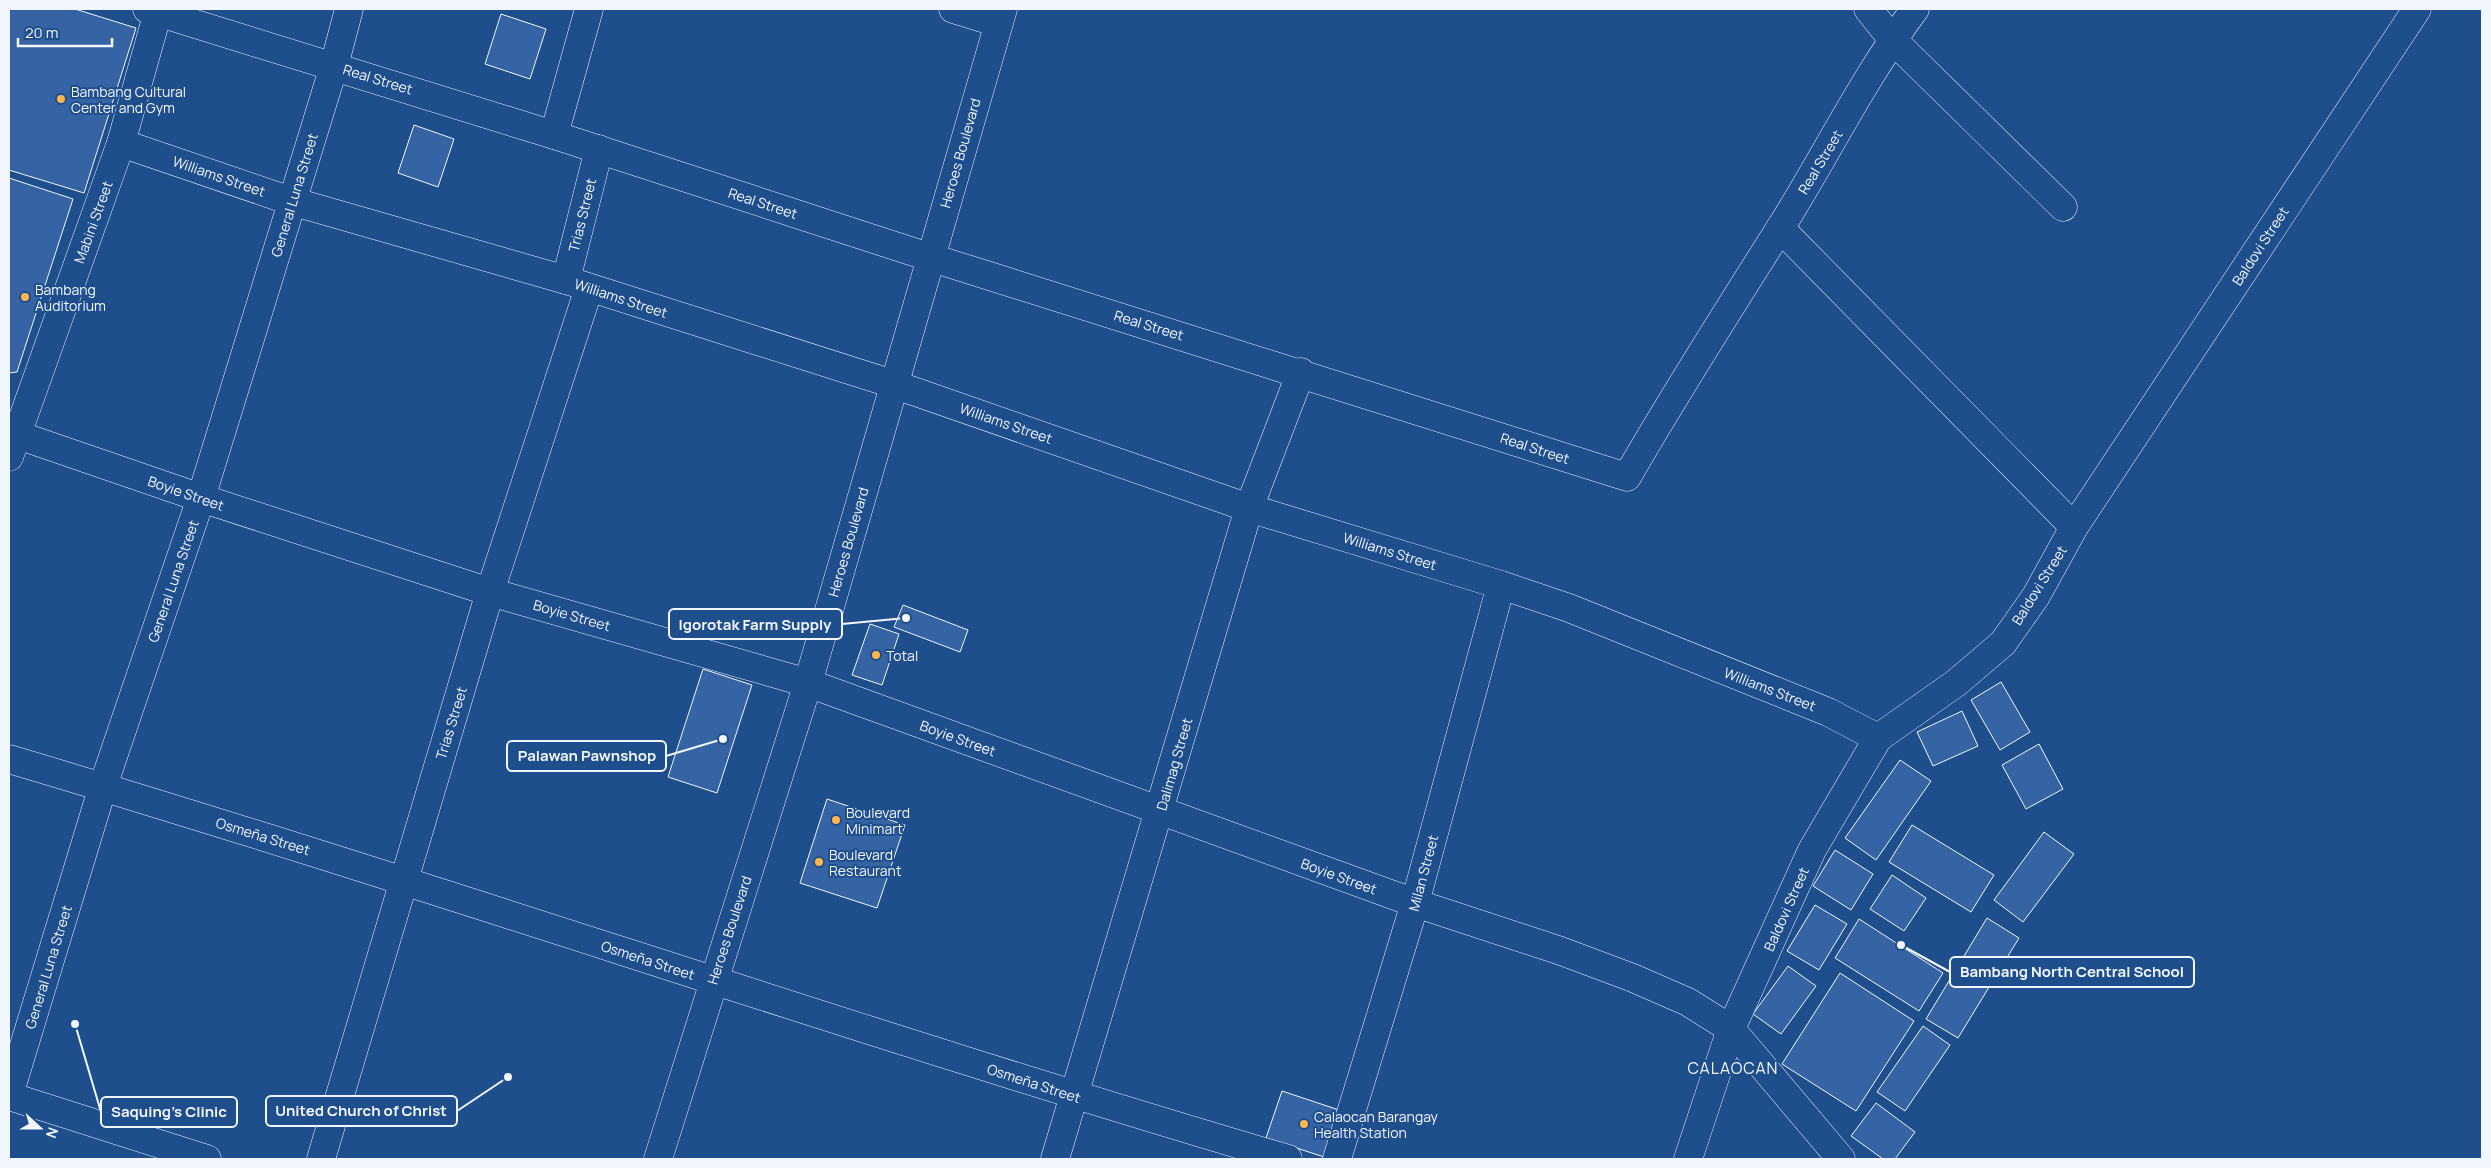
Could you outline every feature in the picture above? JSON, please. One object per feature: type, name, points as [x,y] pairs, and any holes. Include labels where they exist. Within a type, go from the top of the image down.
[{"type":"street","name":"General Luna Street","points":[[9,1095],[103,786],[201,498],[334,66],[349,9]]},
{"type":"street","points":[[554,134],[589,9]]},
{"type":"street","points":[[953,9],[1001,16]]},
{"type":"street","points":[[1868,9],[1892,40],[2064,207]]},
{"type":"street","name":"Real Street","points":[[153,10],[554,134],[929,257],[1301,372],[1627,477],[1660,419],[1780,228],[1892,40],[1915,9]]},
{"type":"street","name":"Baldovi Street","points":[[1688,1159],[1731,1029],[1812,850],[1878,738],[1956,683],[2003,642],[2036,596],[2074,527],[2416,9]]},
{"type":"street","name":"Mabini Street","points":[[11,441],[121,143],[153,10]]},
{"type":"street","name":"Heroes Boulevard","points":[[658,1159],[808,683],[929,257],[1001,16]]},
{"type":"street","name":"Williams Street","points":[[121,143],[291,201],[577,284],[893,384],[1249,508],[1501,585],[1569,608],[1828,712],[1878,738]]},
{"type":"street","name":"Trias Street","points":[[321,1159],[490,592],[577,284],[599,149]]},
{"type":"street","points":[[1780,228],[2074,527]]},
{"type":"street","name":"Dalimag Street","points":[[1056,1159],[1073,1096],[1160,811],[1249,508],[1301,372]]},
{"type":"street","name":"Boyie Street","points":[[11,441],[201,498],[490,592],[808,683],[1415,903],[1560,951],[1633,978],[1688,1002],[1731,1029],[1841,1159]]},
{"type":"street","name":"Milan Street","points":[[1338,1159],[1415,903],[1501,585]]},
{"type":"street","name":"Osmeña Street","points":[[9,759],[404,879],[713,981],[1073,1096],[1288,1159]]},
{"type":"street","points":[[9,1095],[207,1159]]},
{"type":"building","name":"Bambang Cultural Center and Gym","points":[[9,9],[75,9],[136,28],[84,193],[9,170]]},
{"type":"building","points":[[501,14],[546,29],[530,79],[485,64]]},
{"type":"building","points":[[414,125],[454,139],[438,187],[398,173]]},
{"type":"building","name":"Bambang Auditorium","points":[[9,178],[73,199],[17,372],[9,373]]},
{"type":"building","points":[[903,605],[968,630],[960,652],[894,627]]},
{"type":"building","name":"Total","points":[[870,624],[899,634],[882,685],[852,675]]},
{"type":"building","points":[[703,669],[752,685],[717,793],[668,777]]},
{"type":"building","points":[[2001,682],[2030,732],[2000,750],[1971,700]]},
{"type":"building","points":[[1962,711],[1978,746],[1933,766],[1917,732]]},
{"type":"building","points":[[2039,744],[2063,789],[2026,809],[2002,765]]},
{"type":"building","points":[[1900,760],[1931,781],[1876,860],[1845,838]]},
{"type":"building","points":[[827,799],[905,825],[877,908],[800,883]]},
{"type":"building","points":[[1912,825],[1994,875],[1971,912],[1889,862]]},
{"type":"building","points":[[2044,832],[2074,854],[2023,922],[1994,900]]},
{"type":"building","points":[[1835,850],[1873,874],[1851,910],[1813,886]]},
{"type":"building","points":[[1892,875],[1926,898],[1904,931],[1870,909]]},
{"type":"building","points":[[1815,905],[1847,924],[1819,970],[1787,951]]},
{"type":"building","points":[[1987,918],[2019,938],[1958,1038],[1926,1019]]},
{"type":"building","points":[[1859,919],[1943,973],[1919,1011],[1835,958]]},
{"type":"building","points":[[1788,966],[1816,986],[1781,1034],[1753,1014]]},
{"type":"building","points":[[1840,973],[1914,1021],[1856,1111],[1782,1064]]},
{"type":"building","points":[[1923,1026],[1950,1045],[1905,1111],[1877,1092]]},
{"type":"building","name":"Calaocan Barangay Health Station","points":[[1282,1091],[1342,1111],[1327,1158],[1266,1138]]},
{"type":"building","points":[[1876,1103],[1915,1132],[1895,1159],[1883,1159],[1851,1136]]},
{"type":"place","name":"Bambang Cultural Center and Gym","points":[[61,99]]},
{"type":"place","name":"Bambang Auditorium","points":[[25,297]]},
{"type":"place","name":"Igorotak Farm Supply","points":[[906,618]]},
{"type":"place","name":"Total","points":[[876,655]]},
{"type":"place","name":"Palawan Pawnshop","points":[[723,739]]},
{"type":"place","name":"Boulevard Minimart","points":[[836,820]]},
{"type":"place","name":"Boulevard Restaurant","points":[[819,862]]},
{"type":"place","name":"Bambang North Central School","points":[[1901,945]]},
{"type":"place","name":"Saquing's Clinic","points":[[75,1024]]},
{"type":"place","name":"United Church of Christ","points":[[508,1077]]},
{"type":"place","name":"Calaocan Barangay Health Station","points":[[1304,1124]]},
{"type":"district","name":"CALAOCAN","points":[[1733,1068]]}]
